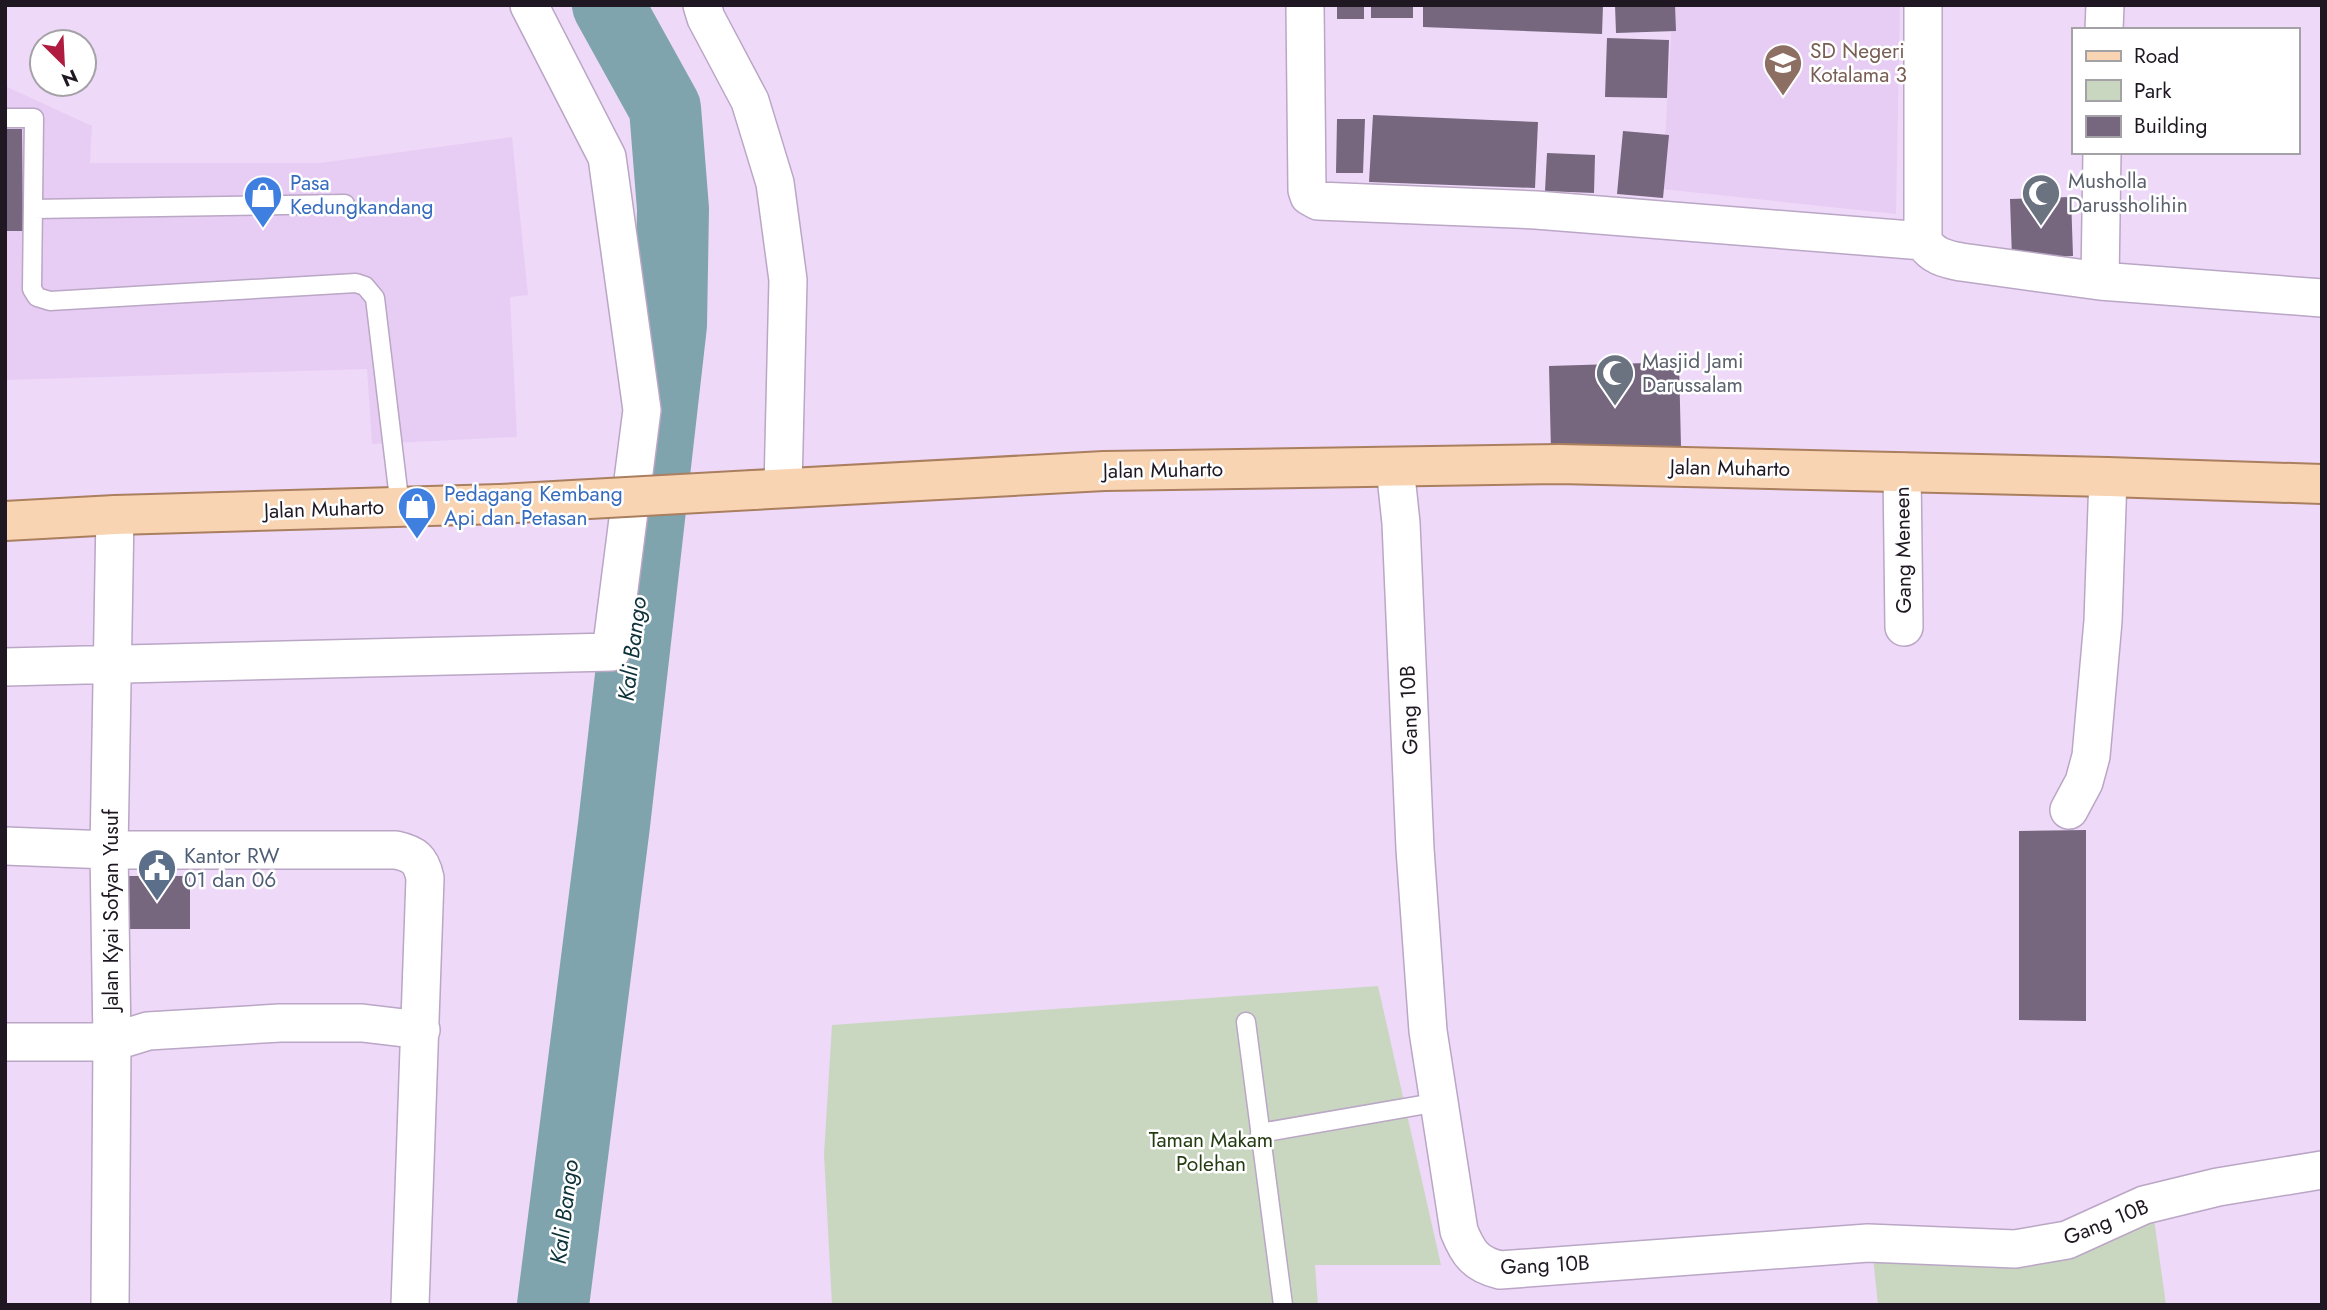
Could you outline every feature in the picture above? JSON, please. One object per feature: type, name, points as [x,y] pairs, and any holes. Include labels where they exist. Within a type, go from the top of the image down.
[{"type":"main road","name":"Jalan Muharto","points":[[5,521],[115,515],[500,504],[1104,471],[1559,464],[2322,484]]},
{"type":"street","points":[[5,667],[611,652],[642,410],[607,157],[529,5]]},
{"type":"street","points":[[702,5],[706,19],[750,101],[775,183],[788,280],[768,488]]},
{"type":"street","points":[[1305,5],[1307,190],[1309,196],[1315,200],[1535,210],[1923,241]]},
{"type":"street","points":[[1923,5],[1923,241],[1934,254],[1944,259],[2099,281],[2322,298]]},
{"type":"street","points":[[2104,28],[2105,5]]},
{"type":"street","points":[[2099,281],[2102,154]]},
{"type":"street","name":"Gang 10B","points":[[1395,467],[1401,523],[1415,862],[1428,1031],[1459,1231],[1467,1251],[1474,1259],[1485,1266],[1500,1270],[1868,1243],[2015,1250],[2067,1240],[2144,1205],[2218,1187],[2322,1170]]},
{"type":"street","name":"Gang Meneen","points":[[1902,472],[1904,627]]},
{"type":"street","points":[[2069,810],[2084,782],[2091,756],[2102,621],[2108,477]]},
{"type":"street","name":"Jalan Kyai Sofyan Yusuf","points":[[110,1305],[112,1042],[109,850],[115,515]]},
{"type":"street","points":[[5,846],[109,850],[396,850],[418,858],[425,878],[410,1305]]},
{"type":"street","points":[[5,1042],[112,1042],[148,1031],[280,1023],[362,1023],[421,1030]]},
{"type":"lane","points":[[5,118],[34,118],[32,289],[37,297],[50,302],[356,283],[365,286],[375,298],[400,507]]},
{"type":"lane","points":[[33,209],[345,204]]},
{"type":"lane","points":[[1246,1022],[1283,1305]]},
{"type":"lane","points":[[1261,1133],[1439,1102]]},
{"type":"shaded area","name":"SD Negeri Kotalama 3","points":[[1673,5],[1900,5],[1896,214],[1662,189]]},
{"type":"shaded area","name":"Pasa Kedungkandang","points":[[5,86],[92,126],[90,163],[320,163],[512,137],[528,295],[510,297],[517,437],[372,444],[367,369],[5,380]]},
{"type":"green space","name":"Taman Makam Polehan","points":[[1378,986],[1441,1265],[1315,1265],[1318,1305],[832,1305],[824,1154],[832,1025]]},
{"type":"green space","points":[[2154,1219],[2166,1305],[1878,1305],[1873,1257]]},
{"type":"building","points":[[1337,5],[1364,5],[1364,19],[1337,19]]},
{"type":"building","points":[[1371,5],[1413,5],[1413,18],[1371,18]]},
{"type":"building","points":[[1423,5],[1603,5],[1602,34],[1423,27]]},
{"type":"building","points":[[1615,5],[1675,5],[1676,31],[1616,33]]},
{"type":"building","points":[[1607,38],[1669,40],[1667,98],[1605,97]]},
{"type":"building","points":[[1373,115],[1538,122],[1535,188],[1369,182]]},
{"type":"building","points":[[1337,119],[1365,119],[1363,173],[1336,173]]},
{"type":"building","points":[[5,129],[22,129],[23,231],[5,231]]},
{"type":"building","points":[[1623,131],[1669,135],[1663,198],[1617,194]]},
{"type":"building","points":[[1547,153],[1595,155],[1594,193],[1545,191]]},
{"type":"building","name":"Musholla Darussholihin","points":[[2071,197],[2073,256],[2012,258],[2010,199]]},
{"type":"building","name":"Masjid Jami Darussalam","points":[[1679,362],[1681,447],[1551,452],[1549,366]]},
{"type":"building","points":[[2086,830],[2086,1021],[2019,1020],[2019,831]]},
{"type":"building","name":"Kantor RW 01 dan 06","points":[[124,876],[190,876],[190,929],[124,929]]},
{"type":"waterway","name":"Kali Bango","points":[[553,1305],[614,825],[671,325],[673,209],[665,108],[608,5]]},
{"type":"place","name":"SD Negeri Kotalama 3","points":[[1783,97]]},
{"type":"place","name":"Musholla Darussholihin","points":[[2041,227]]},
{"type":"place","name":"Pasa Kedungkandang","points":[[263,229]]},
{"type":"place","name":"Masjid Jami Darussalam","points":[[1615,407]]},
{"type":"place","name":"Pedagang Kembang Api dan Petasan","points":[[417,540]]},
{"type":"place","name":"Kantor RW 01 dan 06","points":[[157,902]]}]
